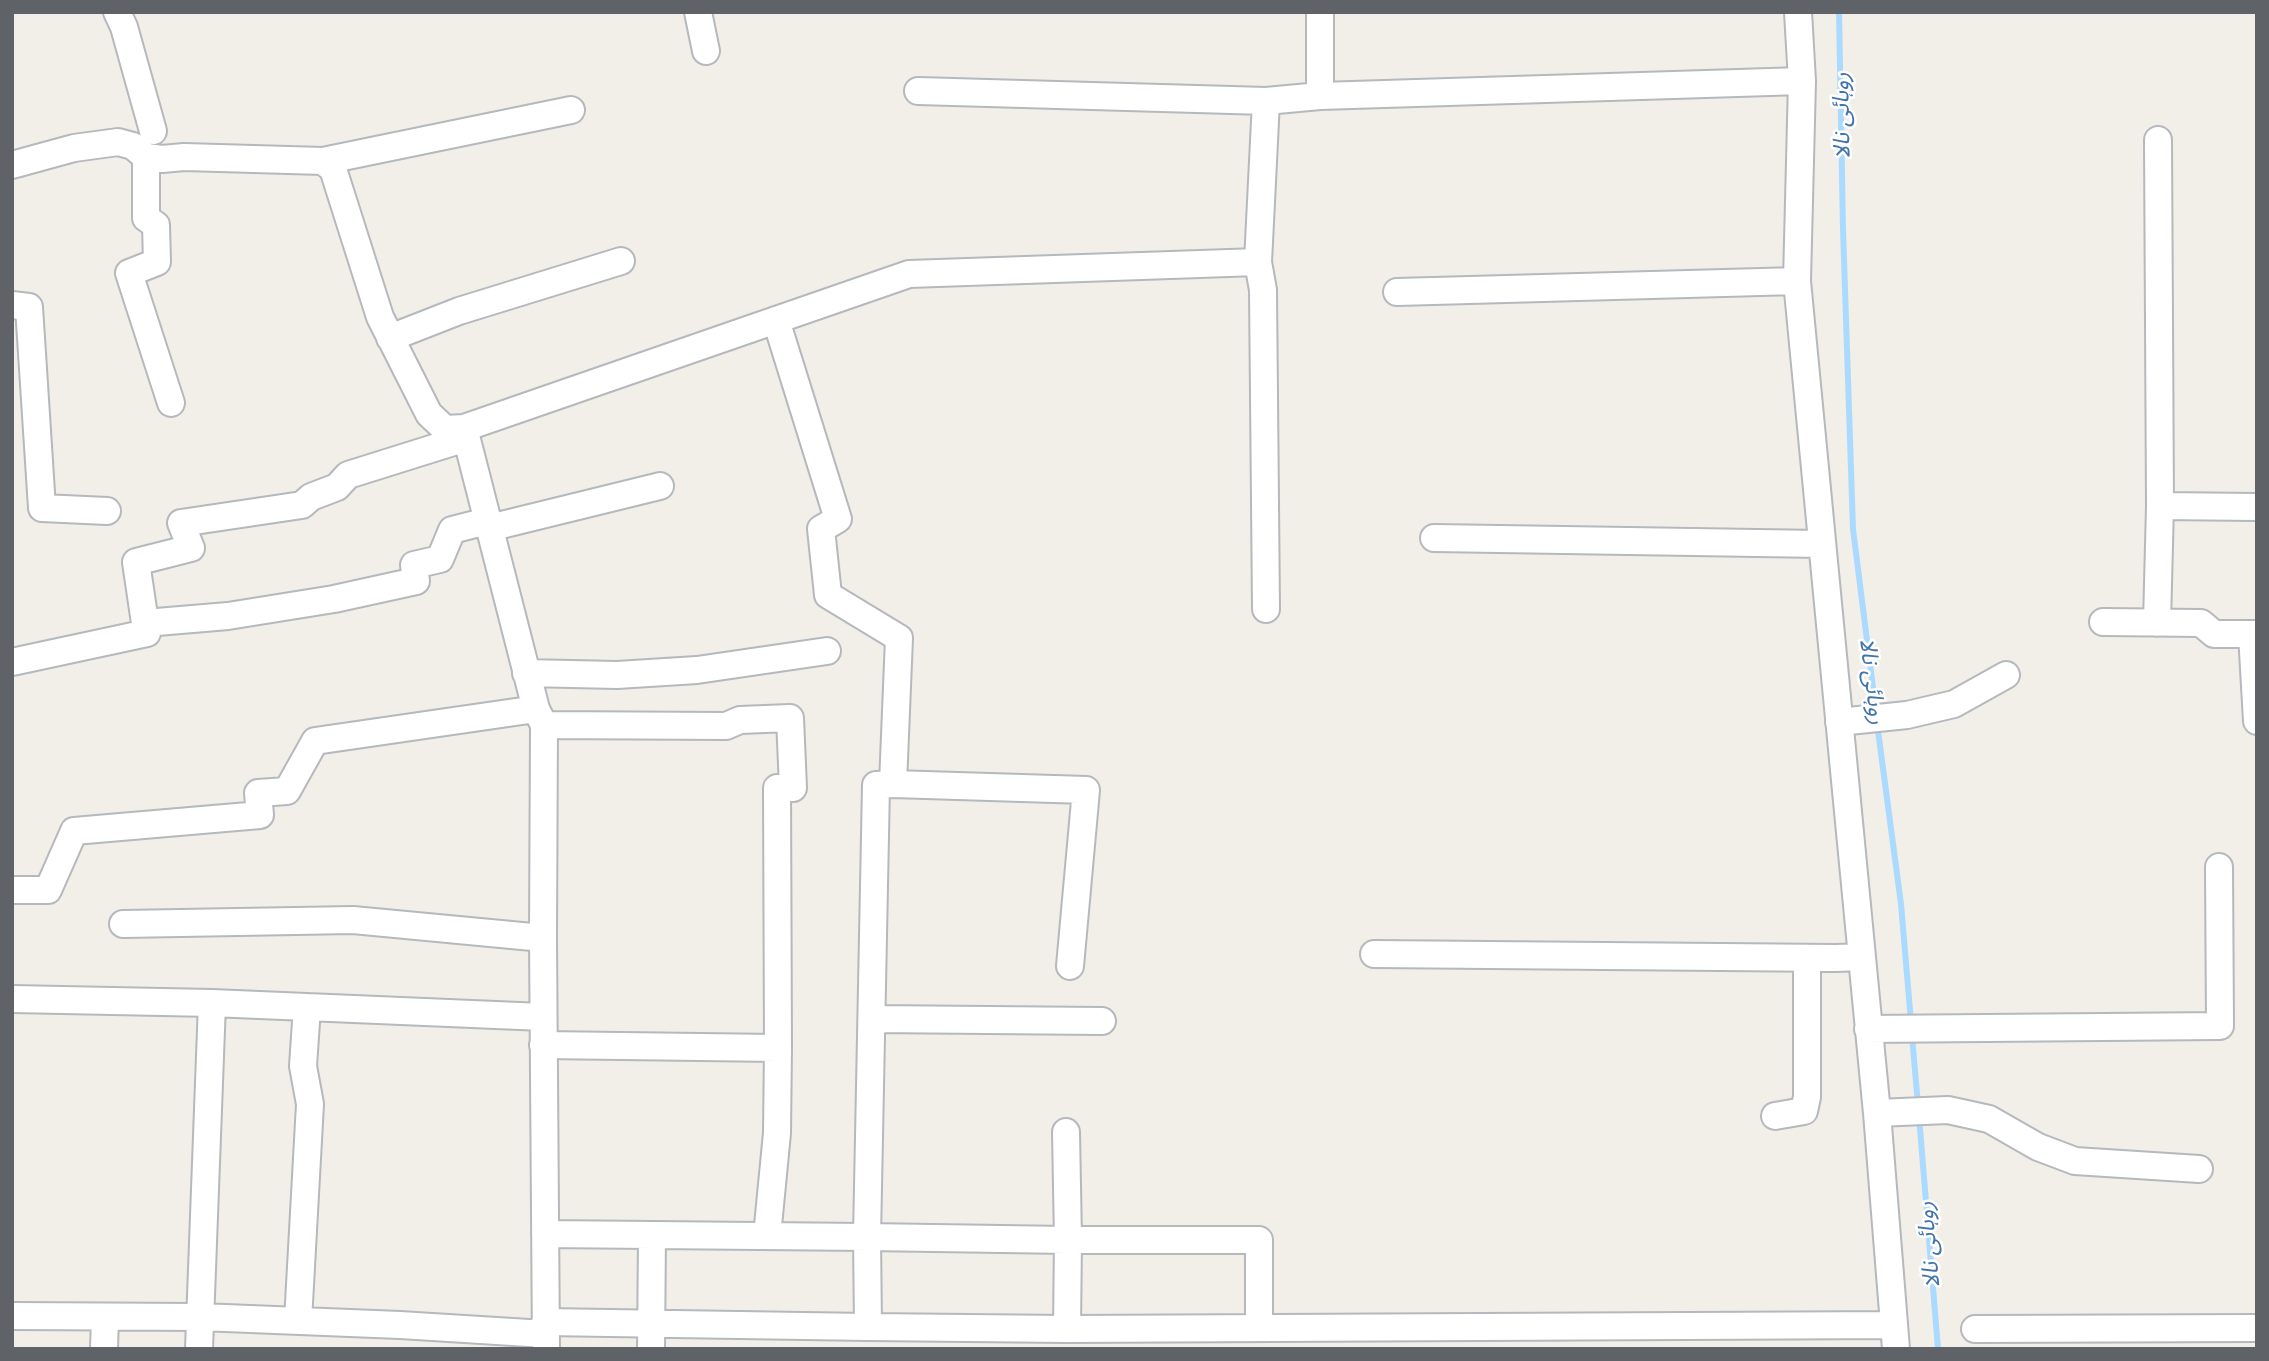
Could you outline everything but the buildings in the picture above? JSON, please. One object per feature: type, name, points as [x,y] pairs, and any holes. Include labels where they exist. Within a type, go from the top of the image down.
[{"type":"street","points":[[117,12],[124,27],[153,131]]},
{"type":"street","points":[[698,12],[706,51]]},
{"type":"street","points":[[1320,12],[1320,96]]},
{"type":"street","points":[[12,1316],[200,1317],[546,1335],[651,1336],[868,1327],[1259,1327],[1350,1338],[1895,1337],[1887,1112],[1861,957],[1844,721],[1822,544],[1797,281],[1802,81],[1798,12]]},
{"type":"street","points":[[918,91],[1266,101],[1320,96],[1802,81]]},
{"type":"street","points":[[1266,101],[1258,262],[1263,290],[1266,609]]},
{"type":"street","points":[[12,165],[74,148],[118,142],[133,146],[146,157],[323,161],[571,110]]},
{"type":"street","points":[[2157,623],[2160,506],[2158,140]]},
{"type":"street","points":[[146,157],[146,218],[156,225],[157,262],[130,273],[171,403]]},
{"type":"street","points":[[323,161],[332,169],[380,317],[429,414],[445,429],[465,433]]},
{"type":"street","points":[[390,338],[459,311],[621,261]]},
{"type":"street","points":[[12,662],[148,633],[136,562],[191,548],[181,523],[302,505],[311,497],[337,487],[348,475],[909,274],[1258,262]]},
{"type":"street","points":[[1397,292],[1797,281]]},
{"type":"street","points":[[12,305],[29,307],[42,508],[107,511]]},
{"type":"street","points":[[776,320],[838,519],[821,528],[828,595],[899,638],[893,784]]},
{"type":"street","points":[[465,433],[526,673],[540,717],[546,1335]]},
{"type":"street","points":[[145,623],[228,616],[416,581],[414,565],[440,559],[452,530],[488,525],[660,486]]},
{"type":"street","points":[[2160,506],[2257,507]]},
{"type":"street","points":[[1434,538],[1822,544]]},
{"type":"street","points":[[2103,622],[2201,623],[2214,634],[2254,634],[2257,721]]},
{"type":"street","points":[[526,673],[617,675],[697,670],[827,651]]},
{"type":"street","points":[[1844,721],[1906,715],[1954,704],[2006,675]]},
{"type":"street","points":[[12,890],[48,890],[74,831],[260,815],[258,793],[287,792],[315,741],[540,717],[726,726],[740,720],[790,718],[793,788],[777,788],[777,1133],[767,1236]]},
{"type":"street","points":[[868,1327],[867,1237],[876,785],[1086,790],[1070,967]]},
{"type":"street","points":[[1873,1029],[2220,1026],[2219,867]]},
{"type":"street","points":[[123,924],[353,920],[542,938]]},
{"type":"street","points":[[1374,954],[1861,957]]},
{"type":"street","points":[[1775,1116],[1804,1111],[1807,1097],[1807,958]]},
{"type":"street","points":[[12,999],[212,1003],[543,1017]]},
{"type":"street","points":[[199,1349],[212,1003]]},
{"type":"street","points":[[298,1321],[310,1104],[303,1066],[307,1007]]},
{"type":"street","points":[[872,1019],[1102,1021]]},
{"type":"street","points":[[544,1045],[778,1048]]},
{"type":"street","points":[[1887,1112],[1948,1110],[1989,1119],[2038,1147],[2075,1161],[2199,1169]]},
{"type":"street","points":[[1066,1132],[1067,1329]]},
{"type":"street","points":[[545,1234],[1259,1240],[1259,1327]]},
{"type":"street","points":[[651,1336],[652,1235]]},
{"type":"street","points":[[104,1349],[105,1317]]},
{"type":"street","points":[[1975,1329],[2166,1338],[2257,1328]]},
{"type":"waterway","name":"روہائی نالا","points":[[1839,12],[1853,529],[1876,712]]},
{"type":"waterway","name":"روہائی نالا","points":[[1877,723],[1901,904],[1911,1022]]},
{"type":"waterway","name":"روہائی نالا","points":[[1912,1036],[1918,1105]]},
{"type":"waterway","name":"روہائی نالا","points":[[1919,1116],[1938,1349]]}]
